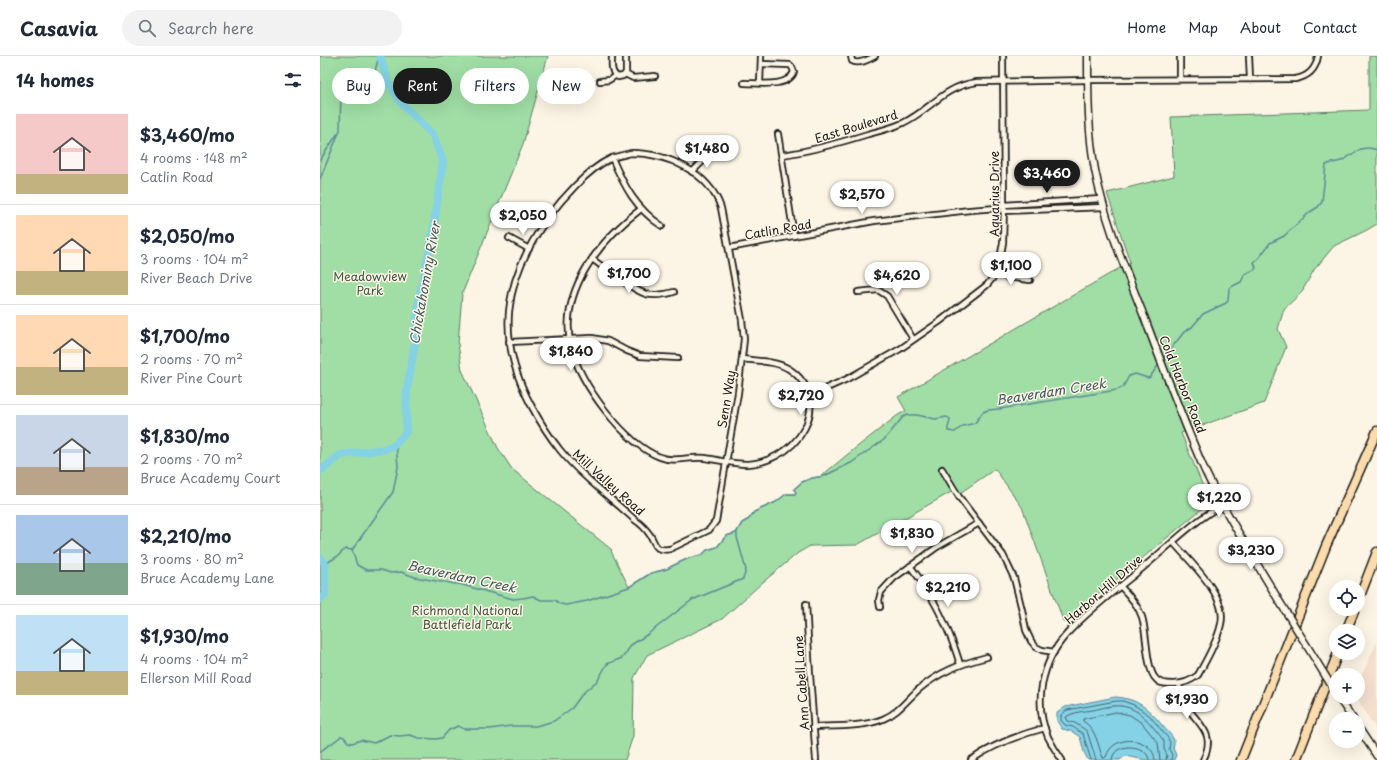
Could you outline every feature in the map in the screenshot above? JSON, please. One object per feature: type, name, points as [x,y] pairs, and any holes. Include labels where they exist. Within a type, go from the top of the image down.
[{"type":"highway","points":[[1241,760],[1326,546],[1377,430]]},
{"type":"highway","points":[[1365,583],[1377,552]]},
{"type":"highway","points":[[1296,760],[1335,660]]},
{"type":"main road","name":"Cold Harbor Road","points":[[1088,56],[1092,151],[1104,207],[1122,260],[1170,386],[1205,470],[1222,505],[1329,682]]},
{"type":"main road","points":[[1365,738],[1377,756]]},
{"type":"street","points":[[612,56],[613,71],[615,76]]},
{"type":"street","points":[[600,81],[609,80],[615,76],[621,77],[625,74],[627,70],[626,56]]},
{"type":"street","points":[[760,83],[761,56]]},
{"type":"street","points":[[851,56],[852,61],[855,63],[875,56]]},
{"type":"street","name":"Aquarius Drive","points":[[809,396],[848,379],[900,349],[939,322],[987,285],[996,274],[1002,254],[1004,212],[1003,56]]},
{"type":"street","points":[[1180,56],[1180,79]]},
{"type":"street","points":[[1250,56],[1250,79]]},
{"type":"street","name":"East Boulevard","points":[[782,155],[816,150],[902,123],[920,112],[945,93],[959,86],[977,82],[1300,78],[1309,73],[1316,65],[1318,56]]},
{"type":"street","points":[[744,83],[784,82],[790,79],[794,72],[790,66],[761,64]]},
{"type":"street","points":[[625,74],[633,78],[655,76]]},
{"type":"street","points":[[778,134],[794,236]]},
{"type":"street","name":"Mill Valley Road","points":[[691,539],[670,550],[662,550],[658,548],[650,534],[599,490],[573,464],[548,434],[528,401],[515,370],[509,342],[509,319],[512,293],[521,265],[529,248],[550,215],[571,191],[594,170],[612,158],[630,154],[657,156],[675,161],[692,172],[712,190],[719,202],[729,248]]},
{"type":"street","points":[[692,172],[710,154]]},
{"type":"street","points":[[612,158],[624,184],[641,209],[662,226]]},
{"type":"street","name":"Catlin Road","points":[[729,248],[895,218],[997,208],[1004,205],[1102,198]]},
{"type":"street","points":[[997,208],[1004,212],[1104,207]]},
{"type":"street","points":[[641,209],[618,228],[592,259],[583,273],[574,295],[569,315],[569,339],[576,362],[590,389],[614,421],[635,441],[653,454],[666,459],[680,460],[698,458],[743,464],[760,462],[777,456],[789,448],[801,434],[809,419],[811,406],[809,396],[802,380],[785,366],[742,359]]},
{"type":"street","points":[[509,238],[529,248]]},
{"type":"street","name":"Senn Way","points":[[691,539],[709,530],[715,524],[742,359],[744,330],[729,248]]},
{"type":"street","points":[[592,259],[640,292],[652,295],[674,292]]},
{"type":"street","points":[[996,274],[1030,280]]},
{"type":"street","points":[[858,292],[878,290],[887,296],[913,340]]},
{"type":"street","points":[[509,342],[584,338],[600,339],[616,345],[632,354],[640,356],[678,358]]},
{"type":"street","points":[[942,469],[959,497],[999,548],[1009,566],[1018,592],[1026,630],[1030,641],[1042,650],[1054,652]]},
{"type":"street","name":"Harbor Hill Drive","points":[[1062,760],[1053,746],[1045,728],[1041,709],[1042,690],[1046,670],[1060,642],[1073,628],[1173,542],[1192,526],[1222,505]]},
{"type":"street","points":[[880,607],[879,600],[882,590],[894,578],[937,547],[979,523]]},
{"type":"street","points":[[1121,586],[1134,601],[1141,614],[1145,628],[1150,667],[1152,674],[1157,680],[1162,683],[1179,684],[1198,675],[1218,635],[1222,619],[1220,605],[1211,587],[1173,542]]},
{"type":"street","points":[[910,566],[926,587],[941,612],[955,645],[960,664]]},
{"type":"street","name":"Ann Cabell Lane","points":[[806,604],[816,760]]},
{"type":"street","points":[[814,727],[870,723],[882,720],[895,712],[930,680],[960,664],[987,657]]},
{"type":"street","points":[[1179,684],[1181,694],[1186,705],[1203,726],[1207,736],[1208,750],[1203,760]]},
{"type":"street","points":[[971,760],[988,749],[1010,738],[1045,728]]},
{"type":"shaded area","points":[[1377,642],[1377,731],[1360,704],[1365,704],[1365,668]]},
{"type":"green space","name":"Richmond National Battlefield Park","points":[[320,56],[548,56],[545,68],[537,68],[537,95],[523,144],[462,294],[458,344],[462,370],[498,448],[512,469],[612,550],[611,551],[629,587],[651,573],[667,569],[689,558],[702,555],[707,550],[717,547],[726,536],[736,533],[742,523],[749,519],[754,512],[776,502],[786,494],[795,494],[794,489],[802,482],[820,477],[898,415],[906,411],[898,397],[1130,262],[1107,193],[1174,176],[1171,117],[1369,110],[1369,56],[1377,56],[1377,224],[1334,246],[1314,270],[1301,293],[1284,309],[1278,329],[1286,347],[1264,403],[1181,433],[1209,503],[1064,623],[1022,507],[995,469],[960,493],[953,491],[857,545],[810,546],[798,553],[763,582],[722,619],[647,655],[634,678],[633,736],[625,760],[320,760]]},
{"type":"water","points":[[1115,697],[1136,702],[1152,714],[1174,740],[1173,748],[1176,755],[1174,760],[1146,760],[1125,756],[1120,760],[1088,760],[1080,737],[1071,731],[1062,729],[1057,721],[1057,713],[1065,707]]},
{"type":"waterway","points":[[320,179],[340,130],[341,91],[375,71],[379,56]]},
{"type":"waterway","name":"Chickahominy River","points":[[320,471],[341,455],[385,449],[396,444],[406,432],[407,390],[415,343],[419,300],[432,238],[443,162],[433,135],[404,106],[389,84],[380,56]]},
{"type":"waterway","points":[[320,160],[338,133]]},
{"type":"waterway","name":"Beaverdam Creek","points":[[1163,359],[1184,332],[1192,327],[1203,314],[1228,301],[1229,288],[1241,282],[1245,274],[1256,268],[1254,262],[1259,258],[1270,243],[1284,236],[1310,212],[1318,207],[1322,202],[1326,165],[1346,159],[1362,149],[1371,148],[1377,150]]},
{"type":"waterway","name":"Beaverdam Creek","points":[[325,564],[338,556],[345,549],[352,550],[357,565],[366,570],[381,570],[391,573],[401,572],[415,577],[459,584],[513,599],[533,596],[541,600],[555,600],[560,604],[566,605],[587,601],[629,587],[651,573],[667,569],[689,558],[702,555],[707,550],[717,547],[726,536],[736,533],[742,523],[749,519],[754,512],[776,502],[786,494],[795,494],[794,489],[802,482],[812,478],[824,476],[851,463],[885,439],[903,417],[908,415],[917,415],[935,419],[947,417],[950,419],[948,431],[955,432],[963,426],[975,423],[983,412],[988,410],[1117,390],[1123,387],[1129,376],[1135,374],[1148,378],[1150,377],[1159,364]]},
{"type":"waterway","points":[[352,550],[393,492],[398,467],[396,444]]},
{"type":"waterway","points":[[320,752],[341,736],[348,742],[352,743],[361,740],[374,743],[390,735],[410,735],[419,738],[436,739],[442,738],[449,730],[458,726],[464,729],[490,729],[511,726],[536,726],[554,721],[572,708],[583,693],[598,680],[607,664],[622,658],[631,645],[648,634],[692,600],[743,579],[746,570],[737,533]]},
{"type":"waterway","name":"Chickahominy River","points":[[320,557],[325,564],[325,595],[320,599]]},
{"type":"park label","name":"Meadowview Park","points":[[370,283]]}]
